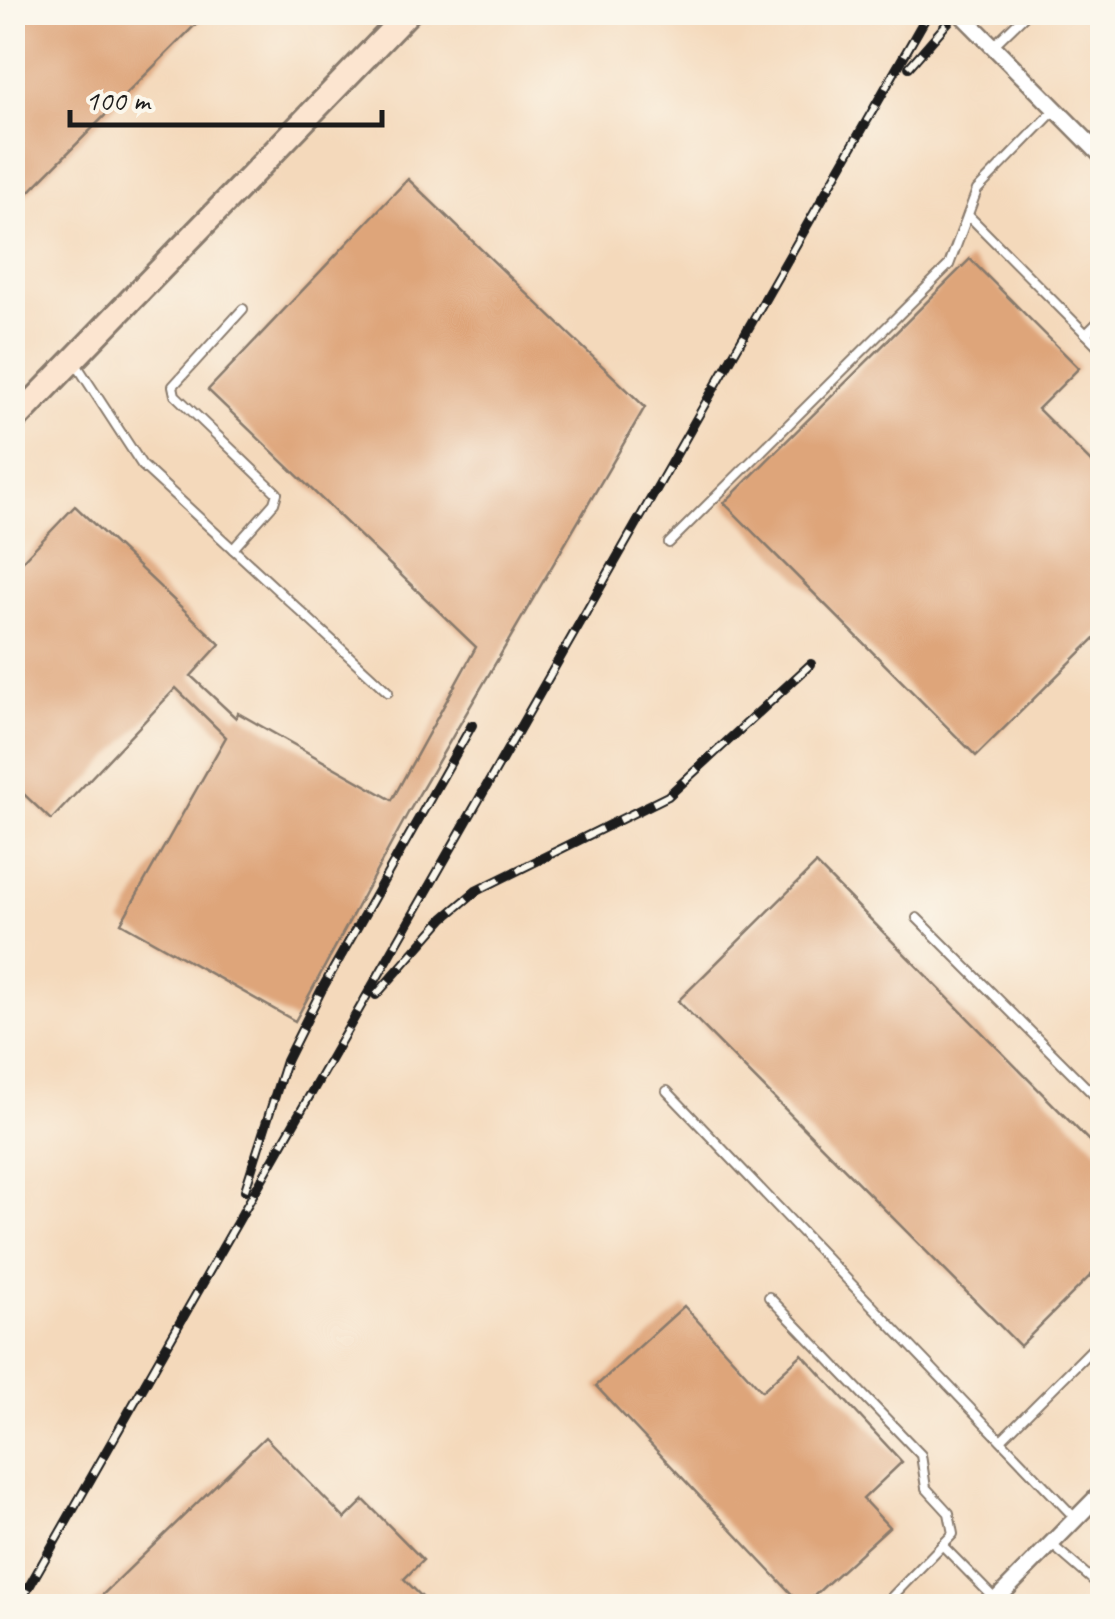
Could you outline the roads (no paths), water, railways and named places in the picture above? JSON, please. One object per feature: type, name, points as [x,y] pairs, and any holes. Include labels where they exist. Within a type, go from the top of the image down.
[{"type":"main road","points":[[12,423],[410,12]]},
{"type":"street","points":[[960,12],[1102,156]]},
{"type":"street","points":[[993,1603],[1102,1492]]},
{"type":"lane","points":[[994,46],[1028,12]]},
{"type":"lane","points":[[669,542],[949,264],[978,190],[1056,109]]},
{"type":"lane","points":[[968,215],[1102,350]]},
{"type":"lane","points":[[233,549],[274,503],[278,493],[175,394],[173,386],[243,309]]},
{"type":"lane","points":[[1086,334],[1102,318]]},
{"type":"lane","points":[[74,360],[142,465],[388,692]]},
{"type":"lane","points":[[917,918],[1102,1103]]},
{"type":"lane","points":[[667,1091],[1076,1519]]},
{"type":"lane","points":[[769,1297],[921,1455],[926,1488],[949,1513],[952,1534],[883,1606]]},
{"type":"lane","points":[[1001,1440],[1102,1339]]},
{"type":"lane","points":[[1051,1544],[1102,1588]]},
{"type":"lane","points":[[942,1545],[993,1603]]},
{"type":"railway","points":[[18,1606],[929,12]]},
{"type":"railway","points":[[909,67],[957,12]]},
{"type":"railway","points":[[376,995],[444,918],[476,891],[668,796],[811,664]]},
{"type":"railway","points":[[245,1190],[286,1061],[322,989],[472,725]]}]
